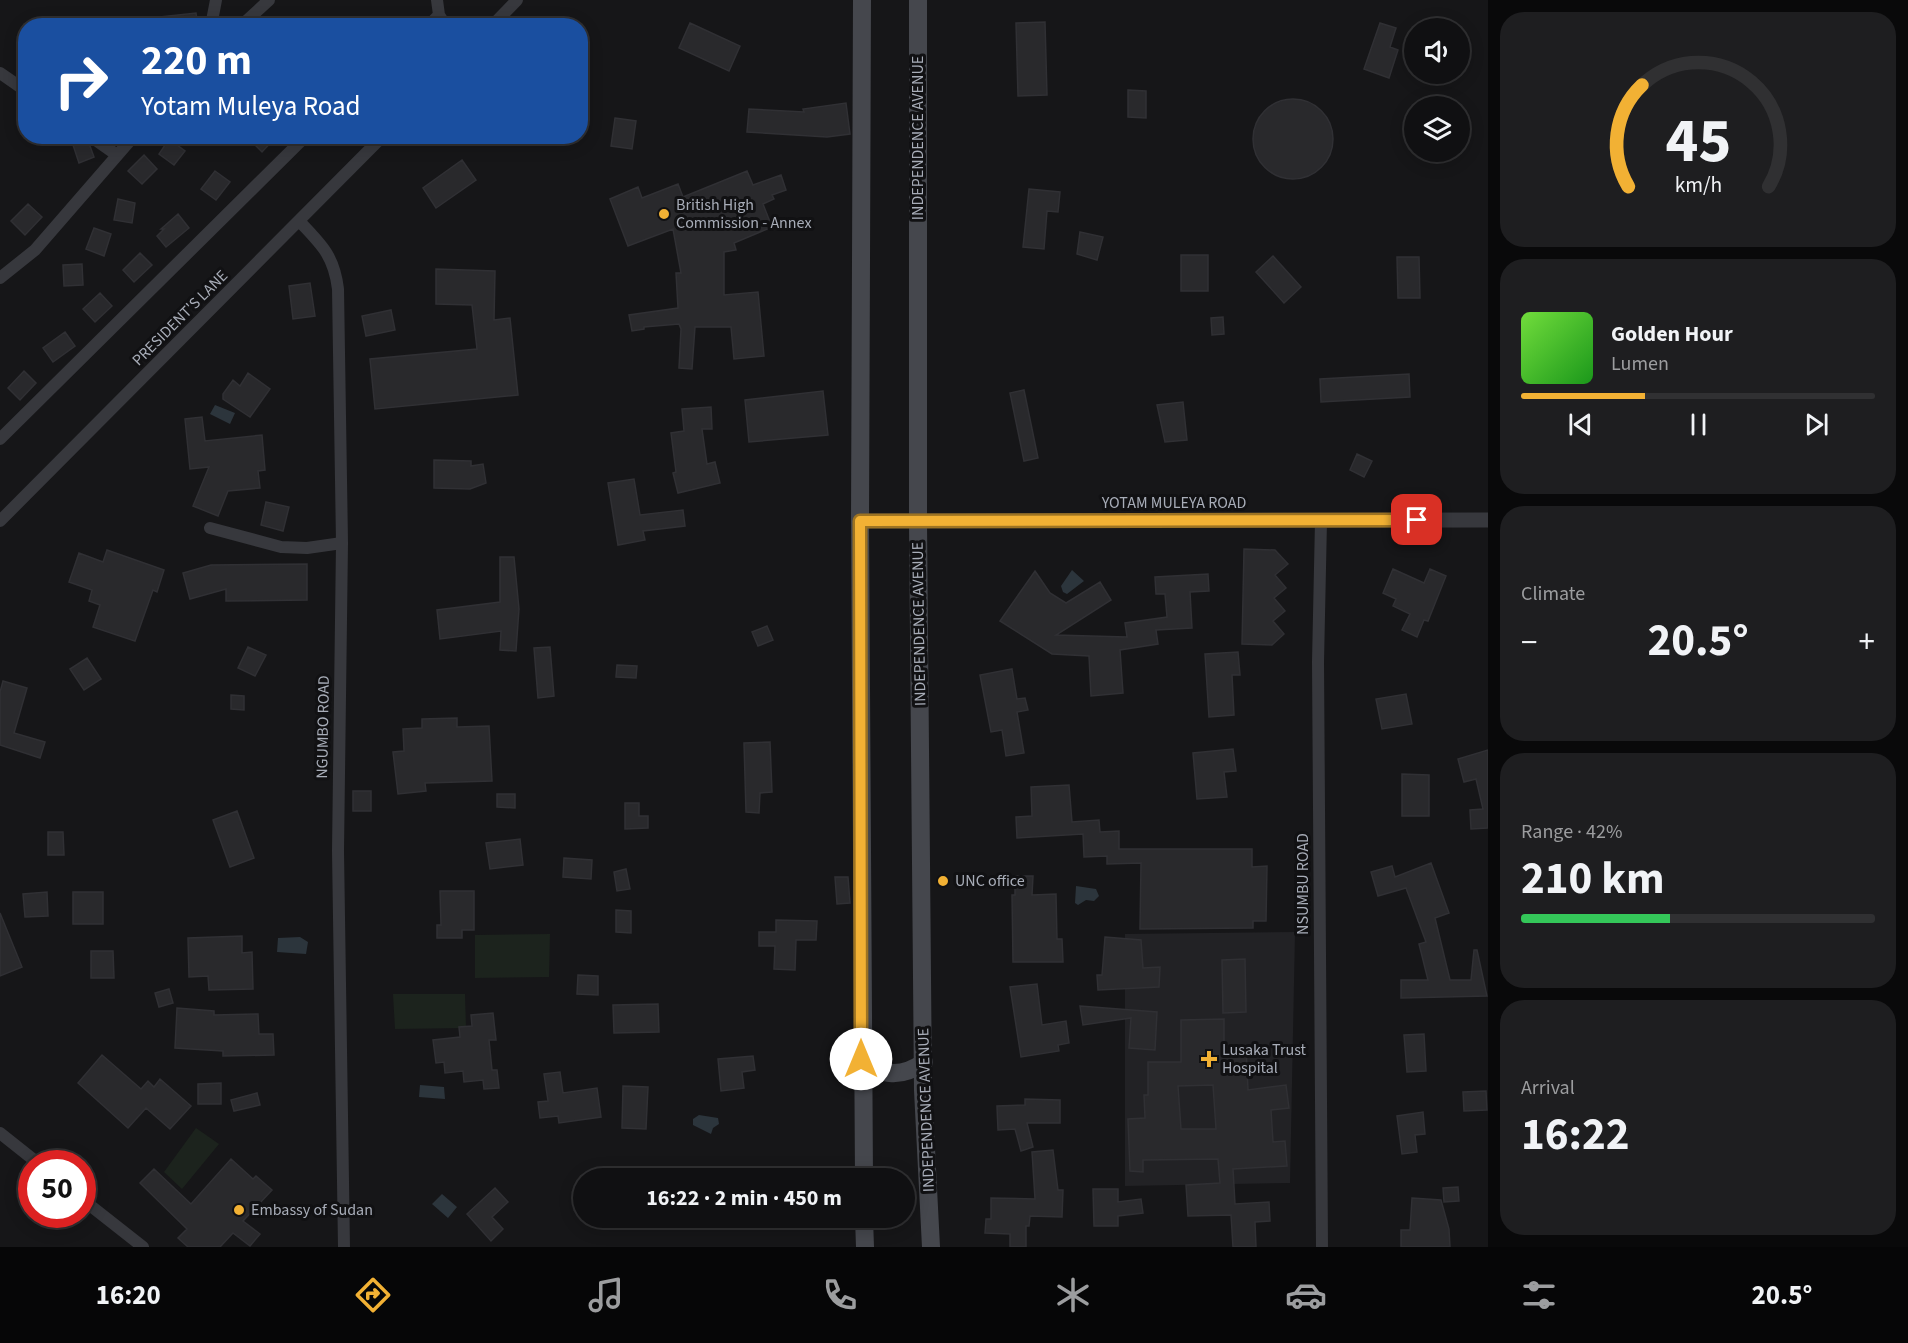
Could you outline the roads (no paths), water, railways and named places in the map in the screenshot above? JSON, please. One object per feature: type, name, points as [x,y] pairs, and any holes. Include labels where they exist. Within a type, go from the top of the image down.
[{"type":"main road","points":[[862,0],[860,521],[861,1088],[864,1168]]},
{"type":"main road","name":"INDEPENDENCE AVENUE","points":[[918,0],[918,522],[923,1090],[931,1247]]},
{"type":"main road","points":[[861,1059],[870,1067],[891,1074],[903,1073],[924,1062]]},
{"type":"main road","points":[[861,1088],[871,1080],[893,1075],[904,1077],[923,1090]]},
{"type":"main road","points":[[864,1228],[865,1247]]},
{"type":"street","points":[[213,18],[216,0]]},
{"type":"street","points":[[249,18],[268,0]]},
{"type":"street","points":[[437,0],[442,18]]},
{"type":"street","points":[[500,18],[518,0]]},
{"type":"street","points":[[0,73],[18,85]]},
{"type":"street","points":[[101,144],[117,155]]},
{"type":"street","points":[[0,278],[34,250],[127,144]]},
{"type":"street","points":[[0,439],[298,144]]},
{"type":"street","name":"PRESIDENT'S LANE","points":[[0,521],[375,144]]},
{"type":"street","name":"NGUMBO ROAD","points":[[299,221],[329,254],[335,269],[338,289],[342,543],[338,851],[344,1247]]},
{"type":"street","name":"YOTAM MULEYA ROAD","points":[[860,521],[1488,520]]},
{"type":"street","name":"NSUMBU ROAD","points":[[1321,521],[1318,662],[1322,1247]]},
{"type":"street","points":[[210,528],[281,547],[307,548],[342,543]]},
{"type":"street","points":[[0,1133],[21,1150]]},
{"type":"street","points":[[96,1209],[143,1247]]},
{"type":"place","name":"British High Commission - Annex","points":[[664,214]]},
{"type":"place","name":"UNC office","points":[[943,881]]},
{"type":"place","name":"Lusaka Trust Hospital","points":[[1209,1059]]},
{"type":"place","name":"Embassy of Sudan","points":[[239,1210]]}]
